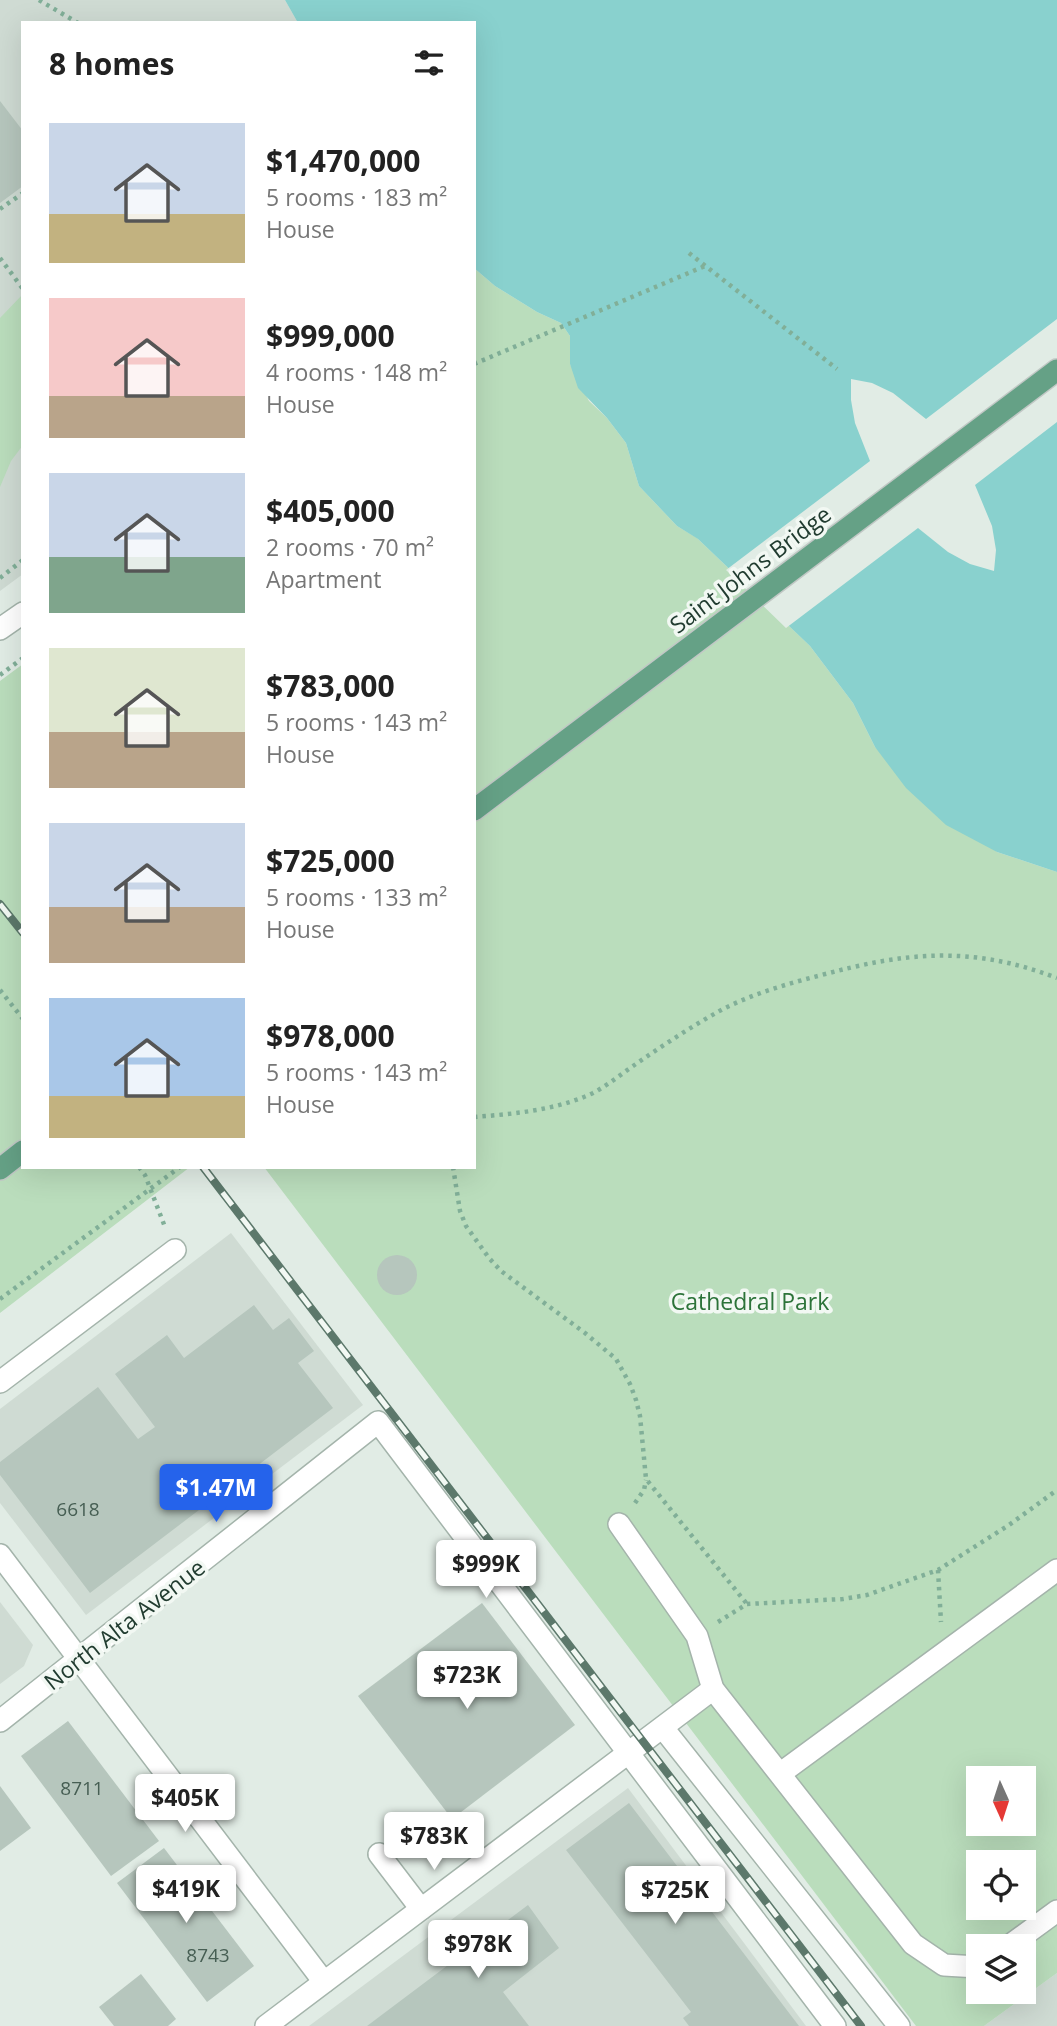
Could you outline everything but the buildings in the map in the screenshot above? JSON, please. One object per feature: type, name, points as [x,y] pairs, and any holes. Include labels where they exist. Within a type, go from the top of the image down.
[{"type":"main road","name":"Saint Johns Bridge","points":[[476,808],[1057,370]]},
{"type":"main road","points":[[0,1169],[21,1153]]},
{"type":"street","points":[[0,629],[21,614]]},
{"type":"street","points":[[0,1382],[175,1250]]},
{"type":"street","name":"North Alta Avenue","points":[[0,1721],[378,1422],[628,1752]]},
{"type":"street","points":[[619,1524],[697,1636],[713,1689],[913,1944],[944,1965],[966,1966]]},
{"type":"street","points":[[0,1555],[324,1982]]},
{"type":"street","points":[[781,1773],[1057,1570]]},
{"type":"street","points":[[266,2026],[713,1689]]},
{"type":"street","points":[[663,1728],[899,2026]]},
{"type":"street","points":[[628,1752],[835,2026]]},
{"type":"street","points":[[379,1854],[421,1909]]},
{"type":"street","points":[[1025,1934],[1057,1910]]},
{"type":"path","points":[[39,0],[75,21]]},
{"type":"path","points":[[0,209],[21,194]]},
{"type":"path","points":[[689,253],[837,369]]},
{"type":"path","points":[[0,258],[21,286]]},
{"type":"path","points":[[476,363],[705,266]]},
{"type":"path","points":[[0,578],[21,562]]},
{"type":"path","points":[[0,675],[21,659]]},
{"type":"path","points":[[476,1117],[544,1108],[592,1093],[668,1042],[724,1009],[774,989],[852,966],[925,954],[983,957],[1009,962],[1057,978]]},
{"type":"path","points":[[0,990],[21,1016]]},
{"type":"path","points":[[140,1169],[175,1250]]},
{"type":"path","points":[[0,1299],[177,1169]]},
{"type":"path","points":[[453,1169],[460,1211],[466,1226],[488,1258],[616,1359],[630,1384],[638,1408],[646,1479],[747,1604],[843,1599],[867,1595],[938,1570],[1009,1525],[1057,1490]]},
{"type":"path","points":[[938,1570],[942,1626],[944,1635],[953,1647]]},
{"type":"shaded area","points":[[0,0],[285,0],[297,21],[21,21],[21,575],[0,591]]},
{"type":"shaded area","points":[[231,1233],[363,1405],[86,1615],[0,1503],[0,1409]]},
{"type":"shaded area","points":[[0,1602],[33,1645],[24,1666],[0,1684]]},
{"type":"shaded area","points":[[628,1788],[806,2026],[309,2026]]},
{"type":"shaded area","points":[[1057,1973],[1057,2026],[984,2026],[1014,2004],[1036,2004],[1036,1988]]},
{"type":"green space","name":"Cathedral Park","points":[[476,270],[495,286],[537,312],[561,323],[570,336],[570,364],[589,401],[607,418],[626,443],[639,486],[677,526],[697,538],[810,646],[853,703],[875,747],[997,852],[1057,872],[1057,1973],[1036,1988],[1036,1934],[966,1934],[966,2004],[1014,2004],[984,2026],[916,2026],[266,1169],[476,1169]]},
{"type":"green space","points":[[21,296],[21,448],[11,461],[0,487],[0,318]]},
{"type":"green space","points":[[21,665],[21,1169],[187,1169],[0,1313],[0,681]]},
{"type":"water","points":[[285,0],[1057,0],[1057,872],[997,852],[946,825],[906,788],[875,747],[853,703],[810,646],[698,539],[677,526],[639,486],[626,443],[607,418],[578,388],[570,364],[570,336],[561,323],[537,312],[495,286],[476,270],[476,21],[297,21]]},
{"type":"pier","points":[[1057,319],[1057,422],[975,485],[992,526],[996,550],[994,571],[970,564],[948,552],[918,528],[786,628],[726,570],[870,461],[855,423],[851,379],[872,383],[893,393],[926,419]]},
{"type":"railway","points":[[0,904],[21,930]]},
{"type":"railway","points":[[205,1169],[861,2026]]}]
